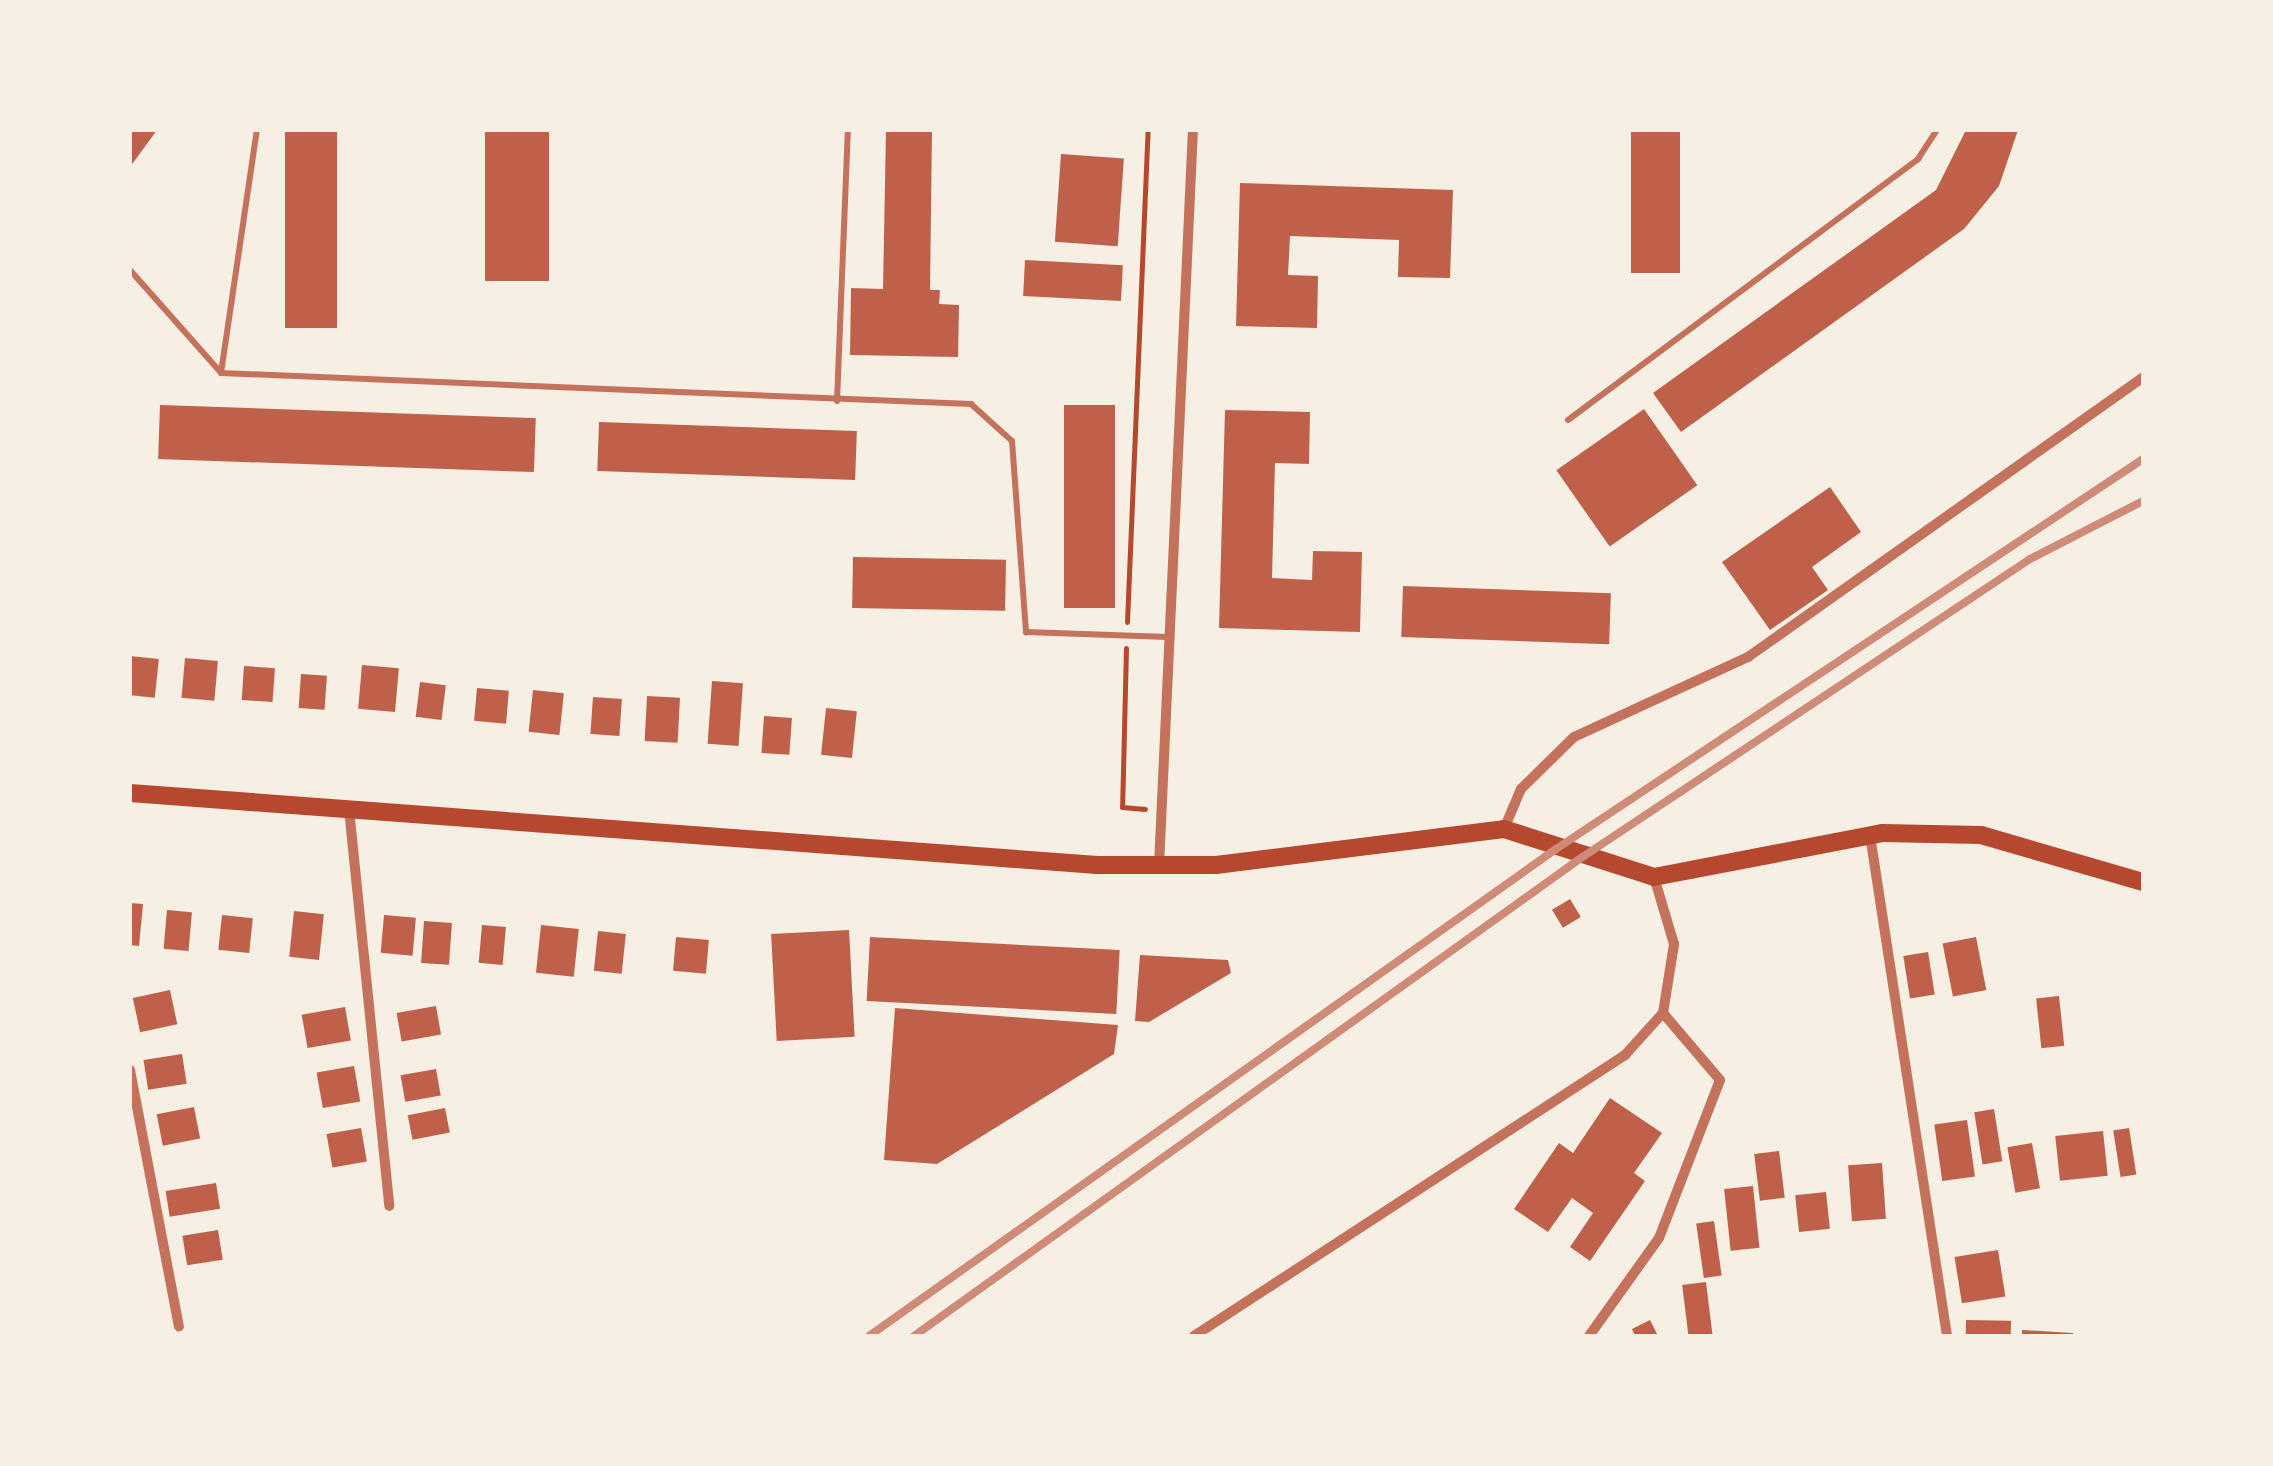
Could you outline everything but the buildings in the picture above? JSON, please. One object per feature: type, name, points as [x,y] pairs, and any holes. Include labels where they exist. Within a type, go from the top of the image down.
[{"type":"main road","points":[[130,793],[1159,866],[1504,828],[1611,870],[1654,876],[1870,835],[1981,836],[2143,882]]},
{"type":"street","points":[[1159,866],[1193,130]]},
{"type":"street","points":[[1504,828],[1521,789],[1574,737],[1748,657],[2143,377]]},
{"type":"street","points":[[349,808],[389,1206]]},
{"type":"street","points":[[1870,835],[1947,1336]]},
{"type":"street","points":[[1194,1336],[1624,1055],[1664,1013],[1674,944],[1654,876]]},
{"type":"street","points":[[1590,1336],[1659,1238],[1720,1080],[1664,1013]]},
{"type":"street","points":[[130,1070],[179,1326]]},
{"type":"lane","points":[[221,373],[257,130]]},
{"type":"lane","points":[[837,401],[848,130]]},
{"type":"lane","points":[[1568,420],[1918,159],[1936,130]]},
{"type":"lane","points":[[130,270],[221,373],[971,404],[1012,441],[1026,632],[1168,637]]},
{"type":"path","points":[[1148,130],[1122,808],[1159,810]]},
{"type":"railway","points":[[869,1336],[1556,849],[2143,459]]},
{"type":"railway","points":[[914,1336],[1581,858],[2030,559],[2143,501]]}]
